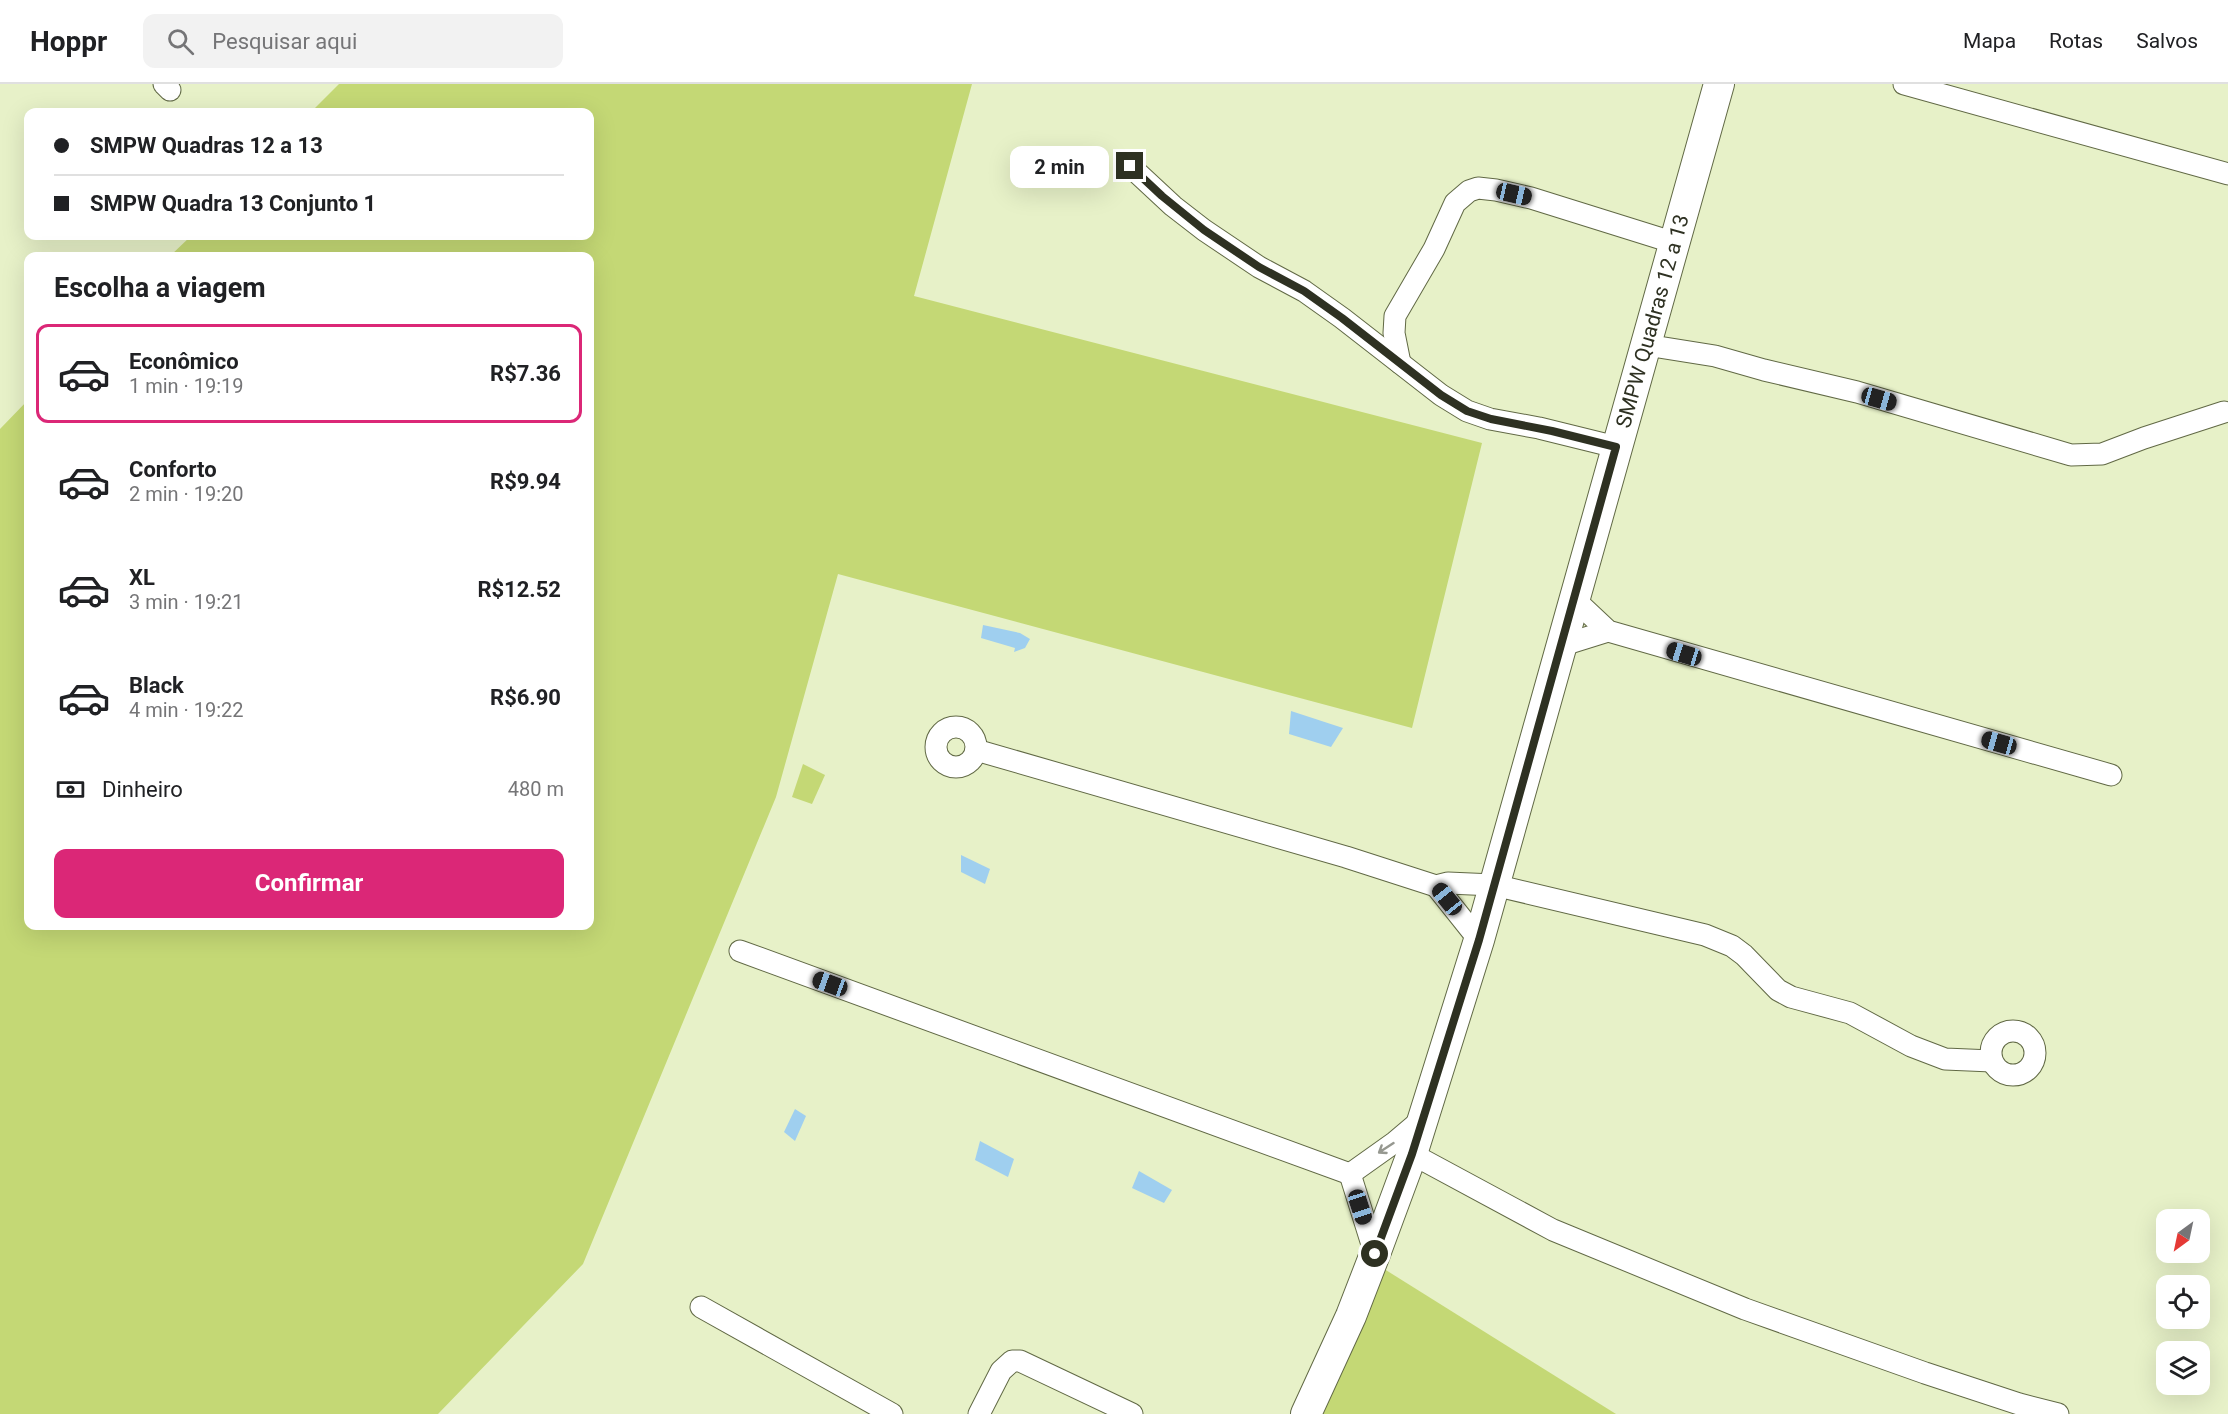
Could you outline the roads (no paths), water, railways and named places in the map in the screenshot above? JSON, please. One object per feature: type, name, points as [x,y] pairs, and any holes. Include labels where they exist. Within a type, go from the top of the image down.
[{"type":"street","name":"SMPW Quadras 12 a 13","points":[[1306,1414],[1351,1316],[1412,1154],[1479,940],[1719,84]]},
{"type":"street","points":[[1904,84],[2228,174]]},
{"type":"street","points":[[1130,166],[1173,206],[1204,230],[1259,267],[1304,291],[1441,395],[1478,416],[1616,447]]},
{"type":"street","points":[[1400,363],[1394,333],[1395,316],[1434,249],[1455,203],[1469,191],[1478,188],[1496,190],[1531,198],[1674,243]]},
{"type":"street","points":[[1646,345],[1715,356],[1857,392],[2072,455],[2102,454],[2224,411]]},
{"type":"street","points":[[1575,600],[1608,631],[2111,775]]},
{"type":"street","points":[[1560,646],[1608,631]]},
{"type":"street","points":[[976,750],[1346,857],[1436,886],[1448,883],[1494,885],[1705,934],[1732,946],[1778,990],[1791,997],[1850,1013],[1911,1046],[1945,1059],[1992,1061]]},
{"type":"street","points":[[1436,886],[1479,940]]},
{"type":"street","points":[[740,951],[1350,1174]]},
{"type":"street","points":[[1350,1174],[1395,1143],[1421,1120]]},
{"type":"street","points":[[1412,1154],[1553,1230],[1745,1309],[1925,1373],[2019,1404],[2058,1414]]},
{"type":"street","points":[[1350,1174],[1375,1254]]},
{"type":"street","points":[[701,1307],[892,1414]]},
{"type":"street","points":[[979,1414],[1001,1371],[1012,1361],[1020,1361],[1132,1414]]},
{"type":"water","points":[[983,625],[1020,633],[1030,639],[1025,648],[1014,652],[1015,648],[981,638]]},
{"type":"water","points":[[1291,711],[1343,728],[1331,747],[1289,734]]},
{"type":"water","points":[[961,855],[990,869],[985,884],[961,872]]},
{"type":"water","points":[[795,1109],[806,1116],[795,1141],[784,1132]]},
{"type":"water","points":[[980,1141],[1014,1159],[1008,1177],[975,1160]]},
{"type":"water","points":[[1139,1171],[1172,1190],[1164,1203],[1132,1188]]}]
